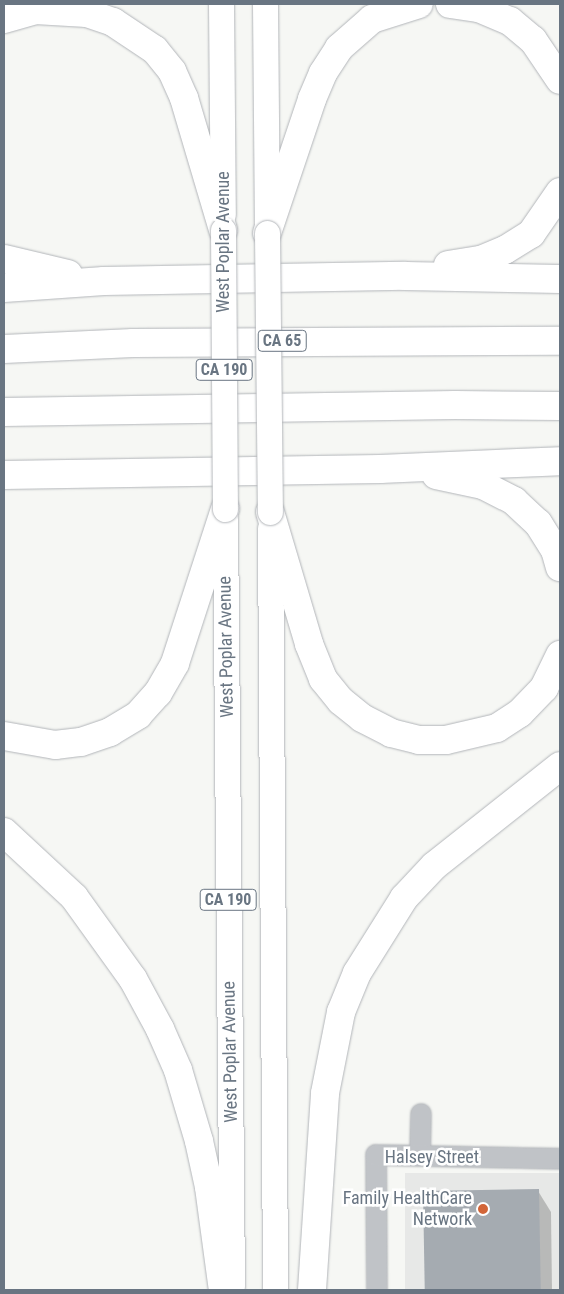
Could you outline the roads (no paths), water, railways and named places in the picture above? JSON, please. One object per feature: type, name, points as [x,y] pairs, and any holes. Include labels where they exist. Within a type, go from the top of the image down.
[{"type":"highway","points":[[267,233],[312,99],[323,73],[340,48],[372,19],[419,4]]},
{"type":"highway","points":[[450,4],[479,8],[510,22],[533,40],[560,80]]},
{"type":"highway","points":[[4,19],[35,10],[87,13],[120,26],[155,50],[172,71],[184,98],[223,230]]},
{"type":"highway","points":[[405,276],[481,260],[505,250],[531,234],[560,192]]},
{"type":"highway","points":[[4,259],[104,281]]},
{"type":"highway","points":[[4,288],[104,281],[405,276],[560,279]]},
{"type":"highway","name":"CA 65","points":[[4,349],[133,343],[560,341]]},
{"type":"highway","points":[[4,412],[455,405],[560,406]]},
{"type":"highway","points":[[4,475],[380,469],[560,462]]},
{"type":"highway","points":[[380,469],[450,476],[483,485],[514,501],[538,523],[555,550],[560,567]]},
{"type":"highway","points":[[4,493],[27,485],[118,472]]},
{"type":"highway","points":[[4,736],[47,744],[81,742],[110,732],[138,715],[158,694],[175,663],[225,509]]},
{"type":"highway","points":[[270,512],[309,644],[323,679],[340,701],[362,718],[391,733],[419,740],[446,740],[496,728],[520,714],[544,688],[560,655]]},
{"type":"highway","points":[[312,1290],[325,1093],[341,1012],[357,973],[404,898],[434,866],[560,766]]},
{"type":"highway","points":[[4,832],[74,897],[90,917],[133,979],[160,1029],[178,1070],[199,1141],[209,1187],[223,1290]]},
{"type":"main road","name":"West Poplar Avenue","points":[[221,4],[232,1290]]},
{"type":"main road","name":"CA 190","points":[[265,4],[275,1290]]},
{"type":"street","points":[[420,1156],[421,1114]]},
{"type":"street","name":"Halsey Street","points":[[377,1290],[376,1155],[560,1159]]},
{"type":"place","name":"Family HealthCare Network","points":[[483,1209]]}]
